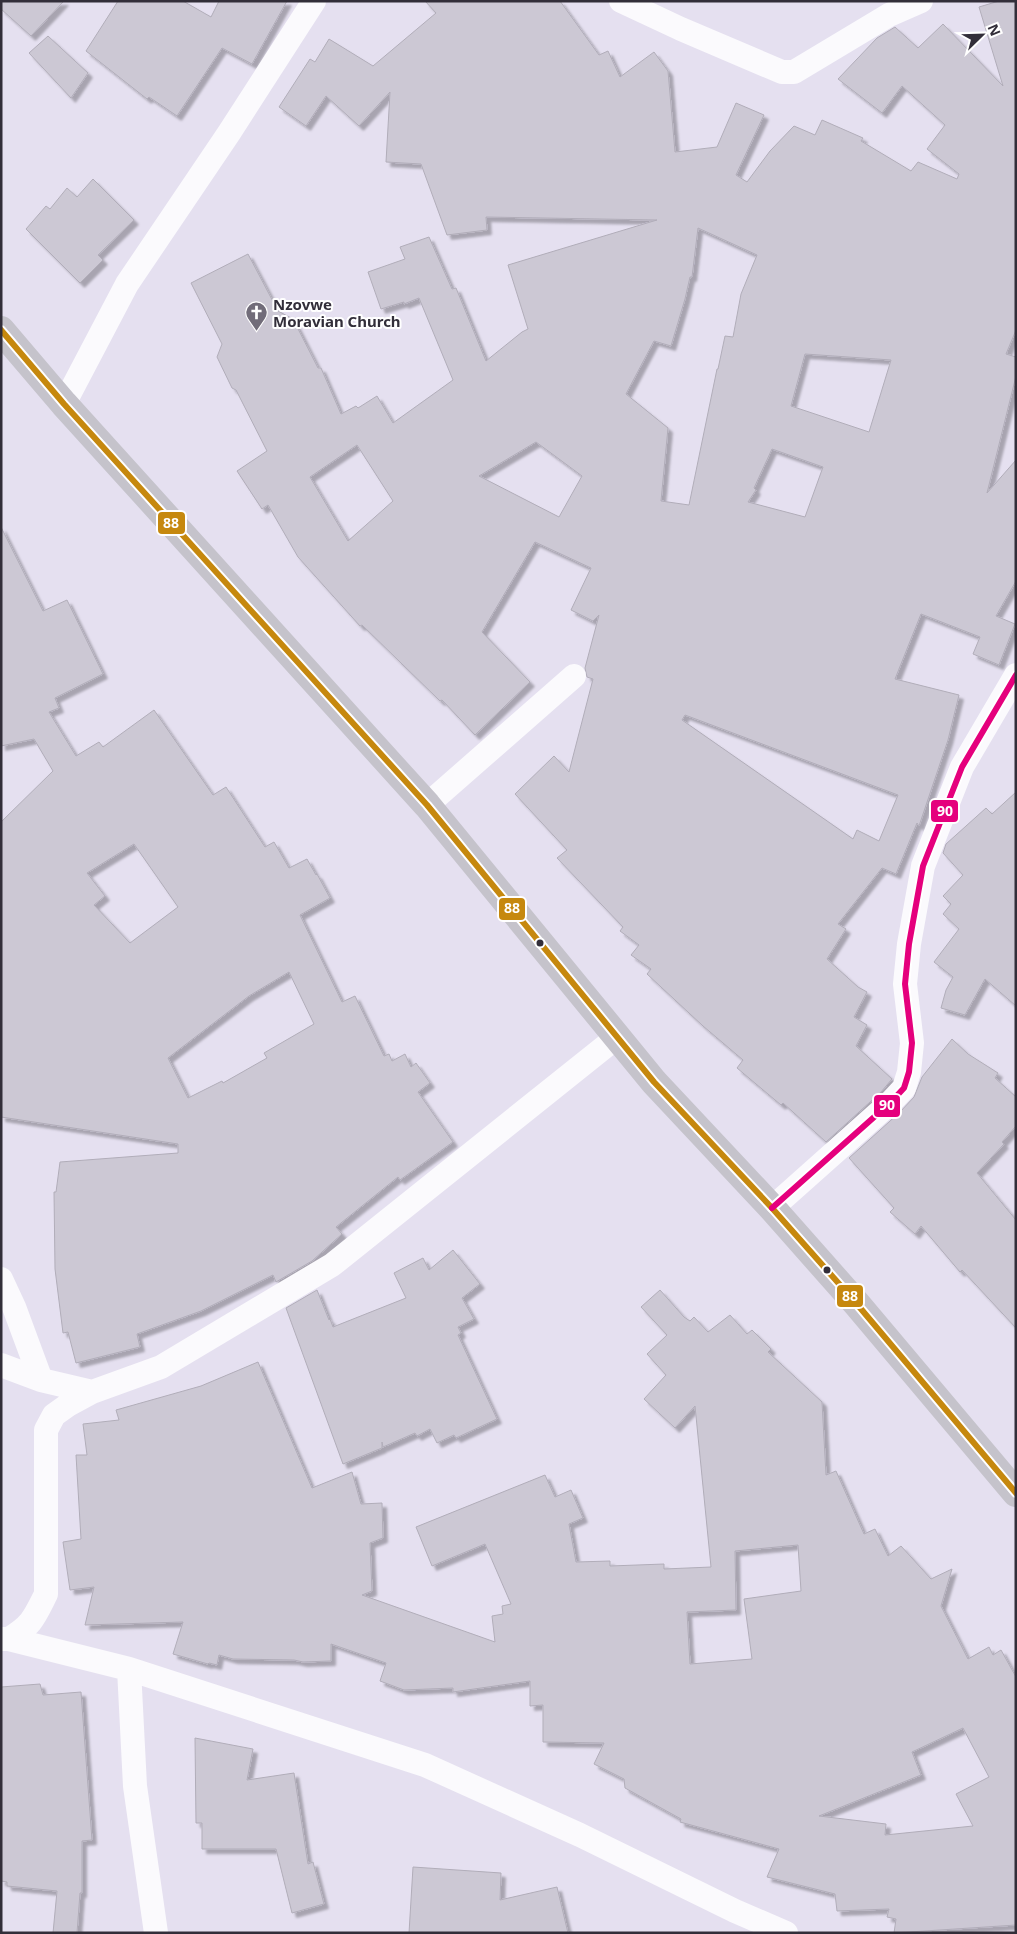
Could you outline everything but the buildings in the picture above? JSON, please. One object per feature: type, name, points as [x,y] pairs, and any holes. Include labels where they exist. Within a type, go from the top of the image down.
[{"type":"highway","points":[[1,330],[64,404],[427,805],[654,1082],[772,1208],[856,1303],[1016,1493]]},
{"type":"street","points":[[64,404],[128,284],[314,1]]},
{"type":"street","points":[[621,1],[782,72],[794,72],[888,15],[921,1]]},
{"type":"street","points":[[772,1208],[891,1102],[904,1088],[909,1072],[912,1043],[905,984],[909,944],[923,866],[962,767],[1016,675]]},
{"type":"street","points":[[427,805],[574,676]]},
{"type":"street","points":[[5,1639],[26,1628],[35,1616],[46,1594],[46,1430],[54,1415],[92,1392],[162,1367],[332,1265],[617,1037]]},
{"type":"street","points":[[1,1279],[14,1307],[42,1380]]},
{"type":"street","points":[[1,1365],[42,1380],[92,1392]]},
{"type":"street","points":[[5,1639],[129,1669],[425,1765],[786,1933]]},
{"type":"street","points":[[129,1669],[135,1786],[156,1933]]},
{"type":"transit line","name":"88","points":[[1,330],[64,404],[427,805],[654,1082],[772,1208],[856,1303],[1016,1493]]},
{"type":"transit line","name":"90","points":[[772,1208],[891,1102],[904,1088],[909,1072],[912,1043],[905,984],[909,944],[923,866],[962,767],[1016,675]]},
{"type":"place","name":"Nzovwe Moravian Church","points":[[257,332]]}]
